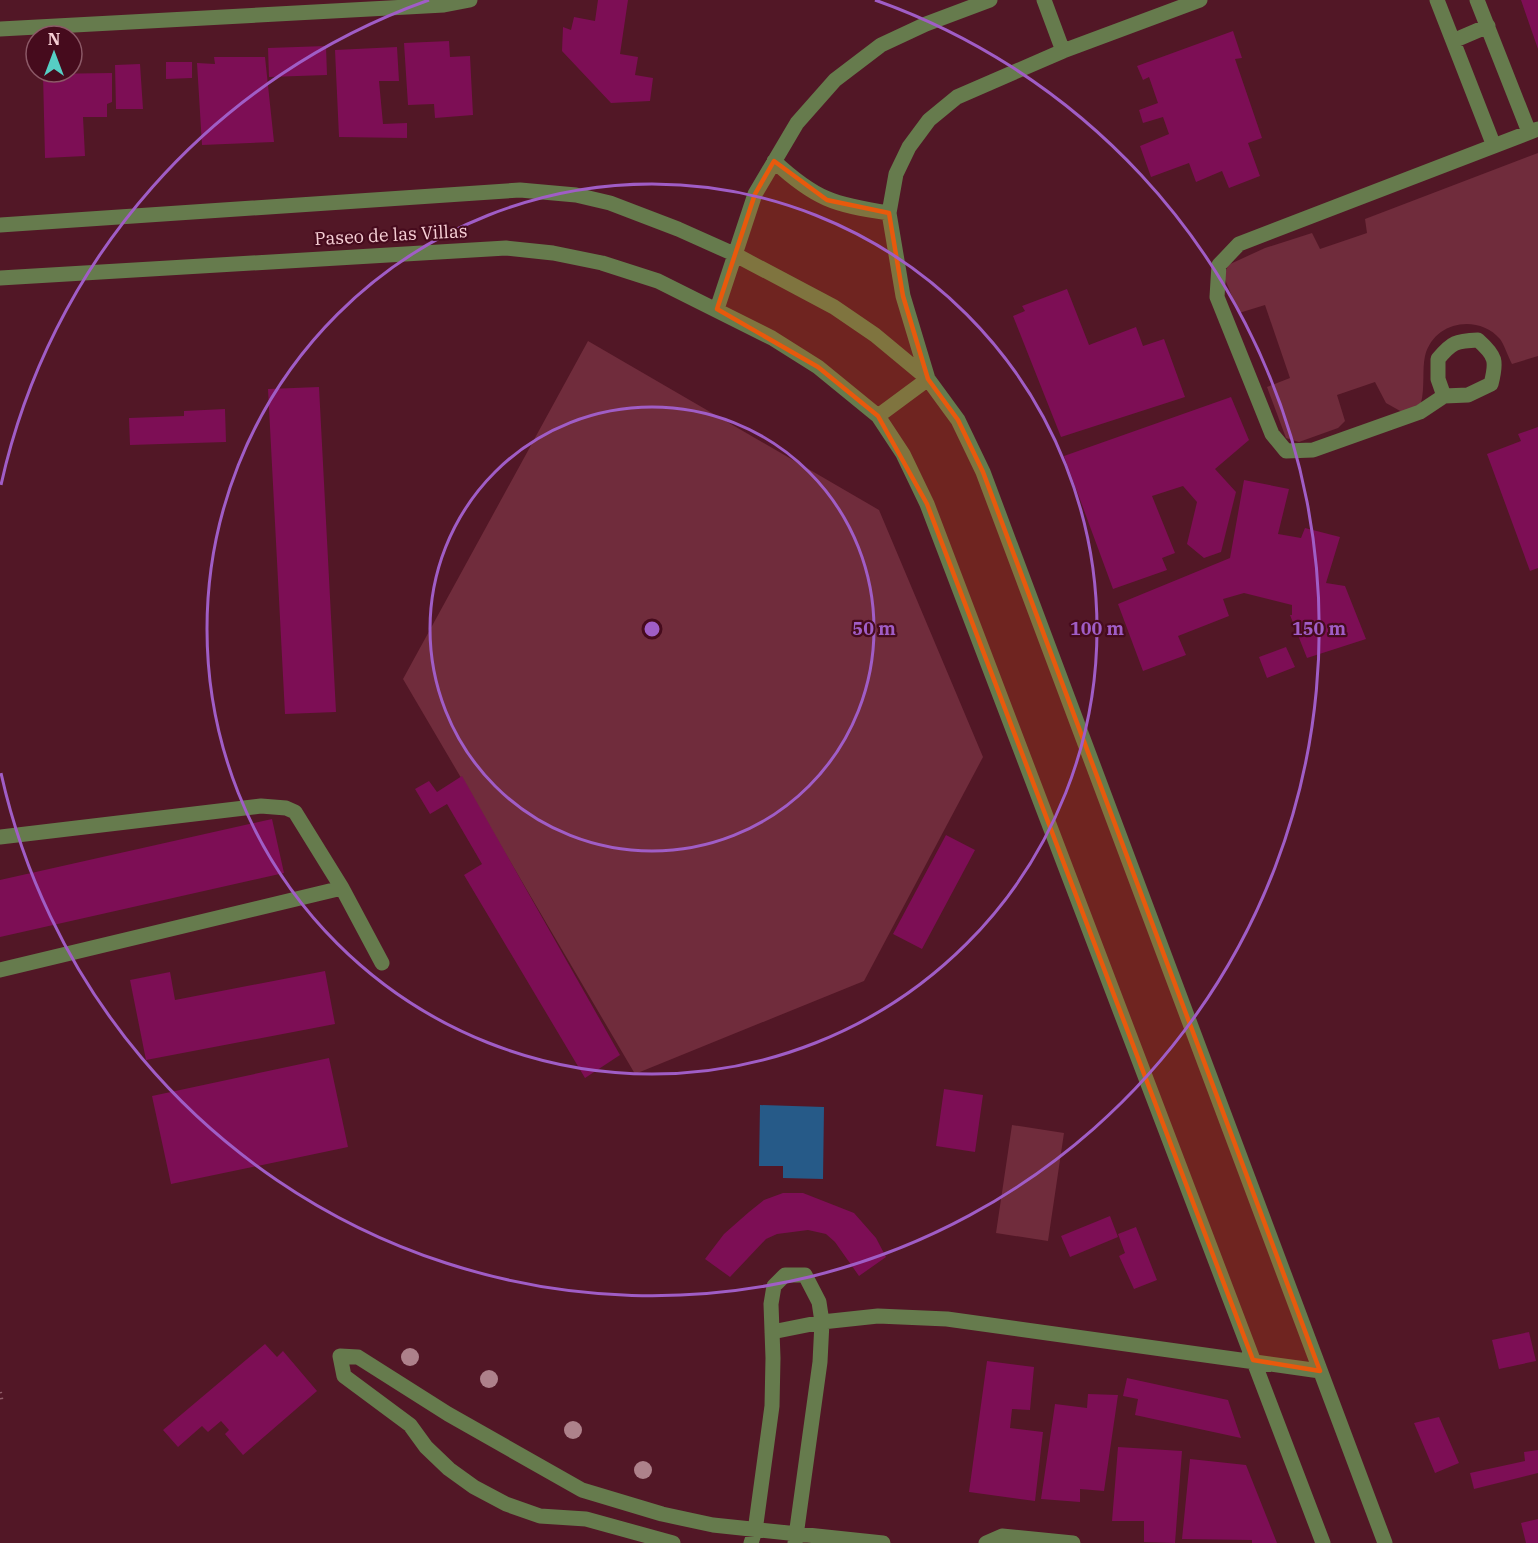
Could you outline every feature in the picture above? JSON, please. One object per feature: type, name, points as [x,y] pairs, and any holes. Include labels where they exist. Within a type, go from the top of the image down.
[{"type":"street","points":[[0,29],[444,5],[470,0]]},
{"type":"street","points":[[717,309],[755,194],[797,123],[835,80],[881,45],[926,24],[990,0]]},
{"type":"street","points":[[1044,0],[1063,51]]},
{"type":"street","points":[[1200,0],[1063,51],[957,97],[929,120],[909,147],[896,174],[890,213],[903,296],[928,379],[958,420],[983,472],[1385,1543]]},
{"type":"street","points":[[1437,0],[1494,146]]},
{"type":"street","points":[[1444,396],[1420,412],[1313,450],[1286,451],[1272,434],[1217,297],[1219,265],[1239,244],[1534,130],[1478,0]]},
{"type":"street","points":[[1453,41],[1488,26]]},
{"type":"street","points":[[774,161],[799,184],[827,200],[858,209],[890,213]]},
{"type":"street","name":"Paseo de las Villas","points":[[0,225],[520,190],[576,195],[610,203],[678,229],[734,254],[834,307],[875,335],[928,379]]},
{"type":"street","name":"Paseo de las Villas","points":[[0,278],[506,248],[553,253],[602,263],[658,281],[717,309],[772,338],[818,367],[878,416],[903,454],[927,504],[1323,1543]]},
{"type":"street","points":[[878,416],[928,379]]},
{"type":"street","points":[[0,837],[274,806],[286,808],[295,812],[342,888],[382,963]]},
{"type":"street","points":[[0,970],[342,888]]},
{"type":"street","points":[[753,1537],[772,1406],[771,1304],[774,1286],[784,1275],[805,1275],[819,1302],[822,1322],[816,1399],[796,1538]]},
{"type":"street","points":[[772,1332],[822,1322],[878,1316],[947,1319],[1320,1371]]},
{"type":"street","points":[[673,1543],[586,1519],[540,1516],[506,1504],[474,1487],[449,1469],[426,1447],[410,1425],[344,1376],[340,1356],[358,1357],[448,1414],[582,1490],[662,1514],[713,1525],[753,1537],[883,1543]]},
{"type":"street","points":[[986,1543],[1002,1536],[1073,1543]]},
{"type":"path","points":[[0,1392],[2,1403]]},
{"type":"highlighted area","points":[[774,161],[827,200],[889,213],[903,296],[928,379],[958,420],[983,472],[1320,1371],[1253,1360],[927,504],[878,416],[818,367],[717,309],[755,194]]},
{"type":"shaded area","points":[[1538,153],[1538,356],[1512,364],[1502,341],[1491,331],[1469,324],[1458,325],[1437,335],[1430,344],[1424,361],[1421,403],[1411,410],[1402,412],[1386,403],[1375,382],[1337,395],[1345,421],[1338,428],[1299,442],[1286,438],[1267,387],[1290,378],[1265,305],[1239,313],[1224,277],[1228,265],[1265,248],[1312,233],[1320,249],[1367,233],[1365,219]]},
{"type":"shaded area","points":[[588,341],[879,510],[983,757],[864,981],[635,1074],[403,679]]},
{"type":"shaded area","points":[[1012,1125],[1064,1133],[1048,1241],[996,1233]]},
{"type":"water","points":[[760,1105],[824,1107],[823,1179],[783,1178],[783,1166],[759,1166]]},
{"type":"building","points":[[598,0],[628,0],[620,54],[638,57],[635,75],[653,78],[650,101],[611,103],[562,51],[563,27],[571,30],[574,17],[595,21]]},
{"type":"building","points":[[1521,0],[1538,0],[1538,49]]},
{"type":"building","points":[[1233,31],[1242,58],[1235,59],[1262,138],[1248,143],[1260,176],[1229,188],[1222,171],[1196,182],[1189,163],[1151,177],[1140,146],[1169,134],[1163,117],[1143,123],[1139,110],[1158,103],[1149,77],[1143,80],[1137,66]]},
{"type":"building","points":[[449,41],[450,57],[470,56],[473,115],[435,118],[434,104],[408,105],[404,43]]},
{"type":"building","points":[[326,46],[327,75],[269,77],[268,48]]},
{"type":"building","points":[[397,47],[399,81],[379,81],[383,124],[407,123],[407,138],[339,137],[335,50]]},
{"type":"building","points":[[214,57],[265,57],[274,142],[202,145],[197,63],[215,64]]},
{"type":"building","points":[[166,62],[192,62],[192,78],[166,79]]},
{"type":"building","points":[[140,64],[143,109],[116,109],[115,65]]},
{"type":"building","points":[[84,73],[112,73],[112,102],[107,104],[107,117],[83,117],[85,156],[45,158],[43,84],[84,84]]},
{"type":"building","points":[[1067,289],[1089,345],[1136,327],[1143,346],[1164,339],[1185,397],[1061,437],[1013,316],[1025,311],[1022,306]]},
{"type":"building","points":[[319,387],[336,712],[285,714],[268,389]]},
{"type":"building","points":[[1231,397],[1249,440],[1215,469],[1236,492],[1221,552],[1204,558],[1187,544],[1197,502],[1183,486],[1152,496],[1175,553],[1162,558],[1167,570],[1113,589],[1064,456]]},
{"type":"building","points":[[225,409],[226,442],[130,445],[129,418],[184,416],[184,411]]},
{"type":"building","points":[[1538,427],[1538,568],[1530,571],[1487,454],[1521,441],[1518,434]]},
{"type":"building","points":[[1244,480],[1289,489],[1278,534],[1301,538],[1305,528],[1340,537],[1326,583],[1345,586],[1366,639],[1307,658],[1290,615],[1292,615],[1292,605],[1244,593],[1223,599],[1229,616],[1178,636],[1186,655],[1143,671],[1118,604],[1230,558]]},
{"type":"building","points":[[1286,647],[1295,667],[1267,678],[1259,657]]},
{"type":"building","points":[[462,776],[620,1055],[585,1078],[464,875],[482,864],[447,804],[430,814],[415,789],[429,781],[437,792]]},
{"type":"building","points":[[272,819],[284,873],[0,937],[0,880]]},
{"type":"building","points":[[946,835],[975,850],[922,949],[893,934]]},
{"type":"building","points":[[325,971],[335,1024],[146,1060],[130,980],[170,972],[175,1000]]},
{"type":"building","points":[[329,1058],[348,1147],[171,1184],[152,1096]]},
{"type":"building","points":[[944,1089],[983,1095],[975,1152],[936,1146]]},
{"type":"building","points":[[783,1193],[803,1193],[854,1213],[876,1238],[886,1257],[859,1276],[835,1242],[826,1234],[808,1230],[777,1234],[766,1239],[730,1277],[705,1259],[724,1234],[749,1212],[764,1200]]},
{"type":"building","points":[[1110,1216],[1118,1237],[1070,1257],[1061,1236]]},
{"type":"building","points":[[1136,1227],[1157,1280],[1134,1289],[1119,1256],[1125,1253],[1118,1234]]},
{"type":"building","points":[[1529,1332],[1536,1361],[1499,1369],[1492,1340]]},
{"type":"building","points":[[265,1344],[277,1357],[283,1351],[317,1391],[243,1455],[225,1434],[229,1430],[221,1421],[208,1432],[202,1426],[178,1447],[163,1430]]},
{"type":"building","points":[[987,1361],[1034,1367],[1030,1410],[1012,1409],[1010,1428],[1043,1432],[1035,1501],[969,1492]]},
{"type":"building","points":[[1127,1378],[1228,1400],[1241,1438],[1135,1415],[1138,1399],[1123,1396]]},
{"type":"building","points":[[1088,1394],[1118,1395],[1104,1491],[1080,1489],[1080,1502],[1041,1499],[1055,1404],[1087,1408]]},
{"type":"building","points":[[1439,1417],[1459,1463],[1435,1473],[1414,1423]]},
{"type":"building","points":[[1118,1447],[1182,1451],[1175,1543],[1144,1542],[1144,1521],[1112,1521]]},
{"type":"building","points":[[1538,1450],[1538,1473],[1474,1489],[1470,1473],[1525,1461],[1524,1452]]},
{"type":"building","points":[[1190,1459],[1246,1465],[1277,1543],[1252,1543],[1252,1540],[1182,1539]]},
{"type":"building","points":[[1538,1519],[1538,1543],[1526,1543],[1521,1523]]}]
